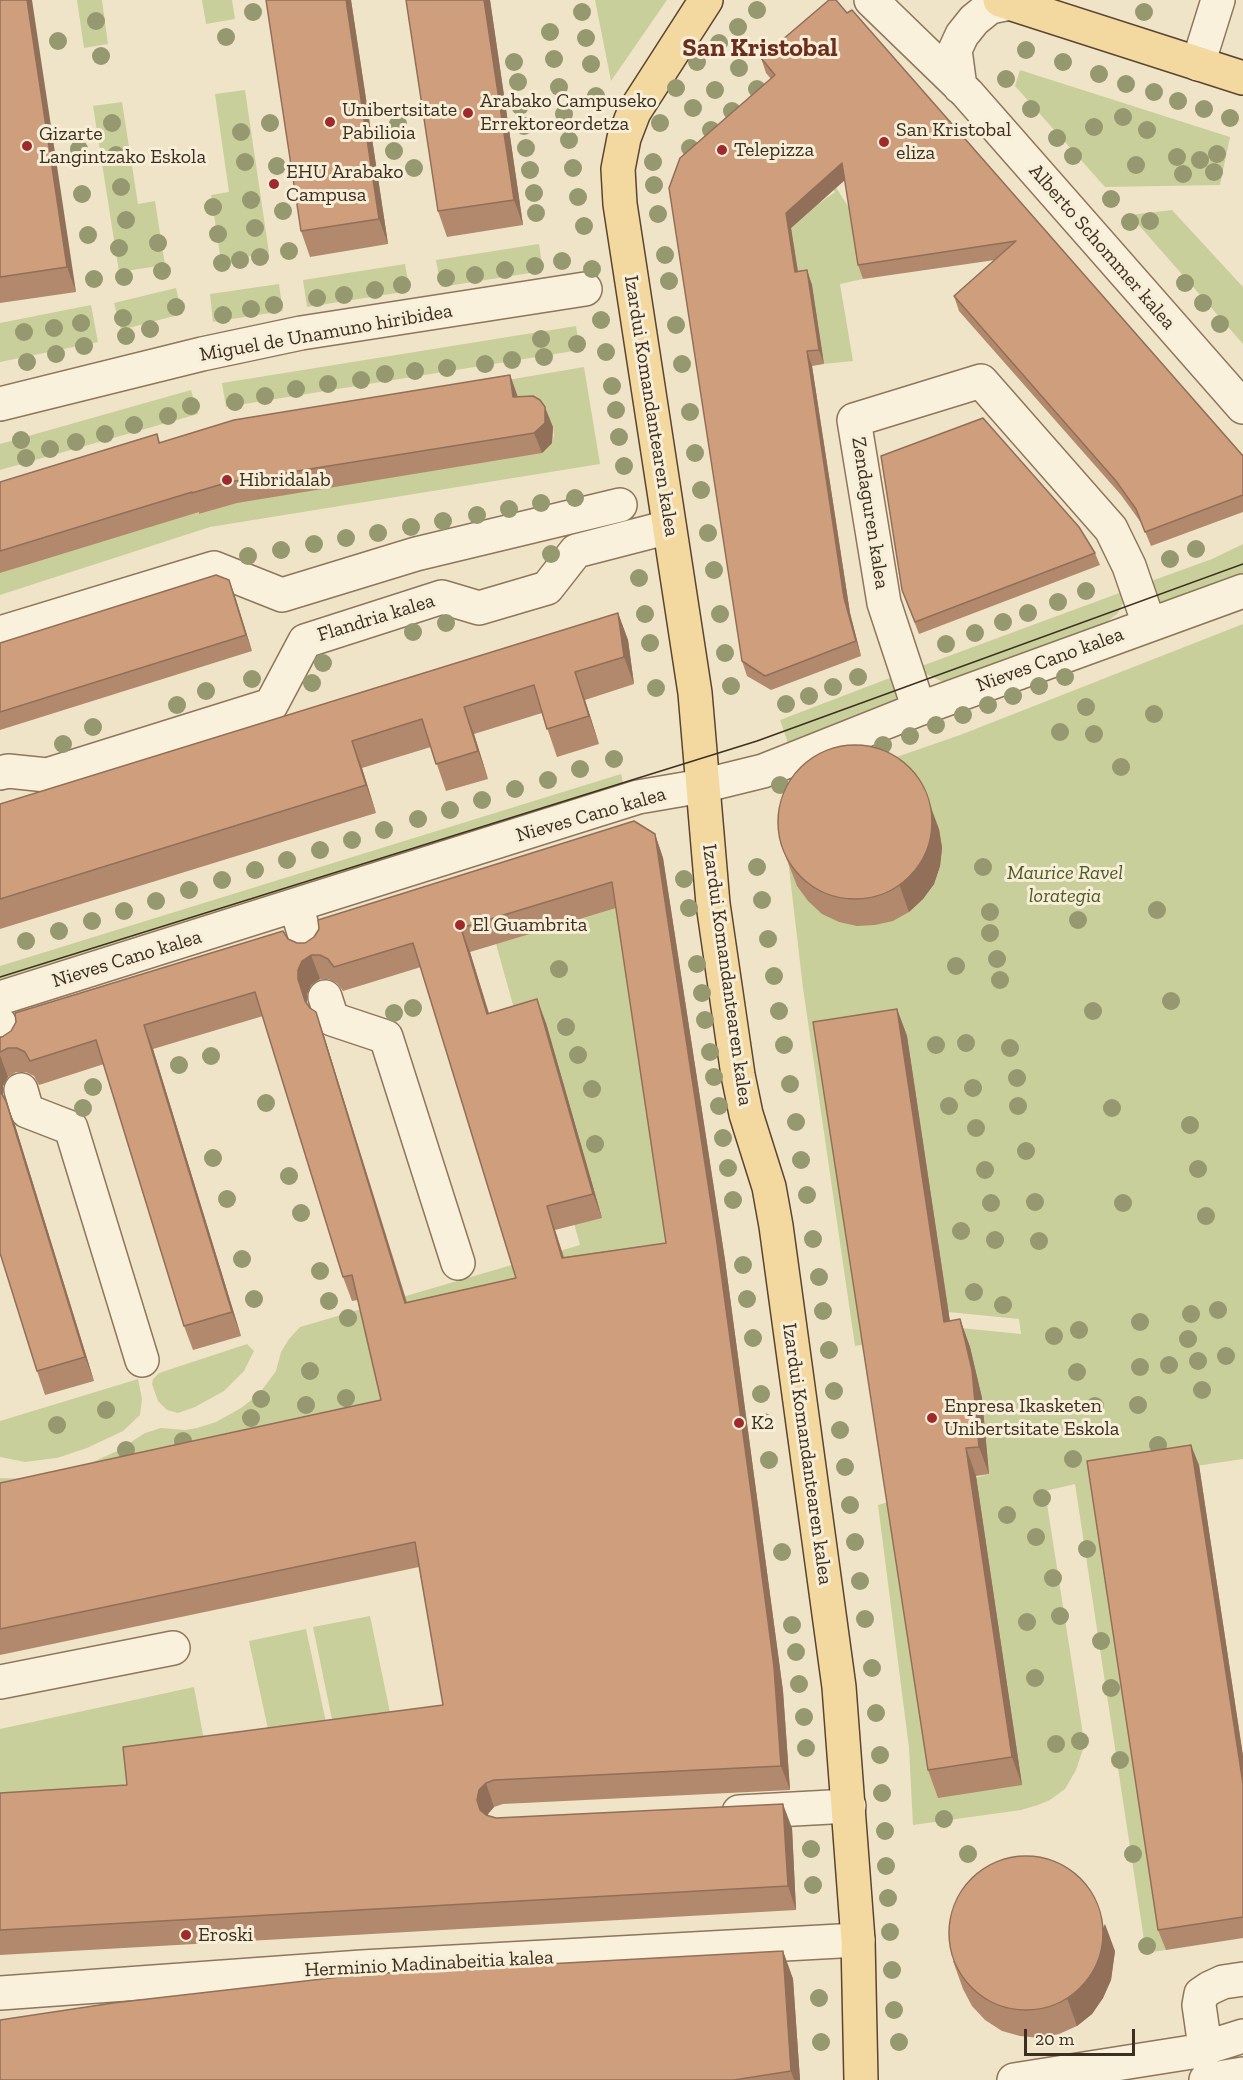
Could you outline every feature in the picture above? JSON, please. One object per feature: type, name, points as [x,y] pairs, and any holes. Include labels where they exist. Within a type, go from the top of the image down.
[{"type":"main road","name":"Izardui Komandantearen kalea","points":[[706,0],[634,112],[624,138],[618,169],[620,204],[697,712],[713,904],[738,1075],[746,1114],[769,1187],[776,1226],[839,1687],[858,1940],[861,2080]]},
{"type":"main road","points":[[1005,2],[1243,78]]},
{"type":"street","name":"Alberto Schommer kalea","points":[[871,0],[960,87],[1243,407]]},
{"type":"street","points":[[1198,64],[1218,0]]},
{"type":"street","points":[[960,87],[956,50],[962,35],[974,20],[990,8],[1005,2]]},
{"type":"street","name":"Miguel de Unamuno hiribidea","points":[[0,404],[202,354],[301,333],[585,289]]},
{"type":"street","name":"Zendaguren kalea","points":[[919,709],[884,603],[854,420],[981,381],[1111,529],[1129,566],[1149,624]]},
{"type":"street","points":[[0,633],[214,568],[282,595],[416,554],[620,505]]},
{"type":"street","name":"Flandria kalea","points":[[0,773],[8,771],[47,775],[271,705],[305,641],[442,597],[479,608],[548,588],[576,551],[669,527]]},
{"type":"street","name":"Nieves Cano kalea","points":[[0,998],[638,797],[702,786],[763,771],[919,709],[1243,591]]},
{"type":"street","name":"Izardui Komandantearen kalea","points":[[706,834],[718,813],[733,794],[763,771]]},
{"type":"street","points":[[296,906],[309,949]]},
{"type":"street","points":[[325,997],[332,1019],[386,1037],[458,1263]]},
{"type":"street","points":[[21,1090],[27,1111],[71,1128],[141,1360]]},
{"type":"street","points":[[0,1682],[173,1648]]},
{"type":"street","points":[[708,1813],[849,1806]]},
{"type":"street","name":"Herminio Madinabeitia kalea","points":[[0,1993],[374,1967],[858,1940]]},
{"type":"street","points":[[1205,2047],[1199,2006],[1201,1995],[1223,1982],[1243,1979]]},
{"type":"street","points":[[1014,2080],[1192,2052],[1243,2036]]},
{"type":"street","points":[[1206,2080],[1243,2074]]},
{"type":"green space","points":[[77,0],[102,0],[108,44],[84,48]]},
{"type":"green space","points":[[202,0],[232,0],[235,19],[206,24]]},
{"type":"green space","points":[[595,0],[667,0],[611,81]]},
{"type":"green space","points":[[1020,70],[1230,137],[1220,185],[1105,187],[1015,86]]},
{"type":"green space","points":[[245,90],[269,253],[221,261],[211,195],[229,192],[215,94]]},
{"type":"green space","points":[[776,94],[853,214],[863,279],[840,284],[853,361],[824,364],[812,285],[800,286],[790,224],[835,192],[773,96]]},
{"type":"green space","points":[[122,102],[138,204],[155,201],[165,265],[119,272],[93,106]]},
{"type":"green space","points":[[1172,210],[1243,287],[1243,344],[1130,215]]},
{"type":"green space","points":[[539,244],[543,271],[441,287],[436,260]]},
{"type":"green space","points":[[405,264],[410,291],[307,307],[303,280]]},
{"type":"green space","points":[[279,284],[283,311],[213,322],[210,294]]},
{"type":"green space","points":[[176,288],[182,314],[121,330],[114,303]]},
{"type":"green space","points":[[91,305],[98,342],[0,362],[0,323]]},
{"type":"green space","points":[[576,326],[580,350],[226,407],[222,383]]},
{"type":"green space","points":[[584,367],[600,464],[210,527],[0,595],[0,573],[197,506],[200,514],[254,497],[552,443],[554,435],[553,427],[235,426]]},
{"type":"green space","points":[[191,390],[198,414],[0,470],[0,444]]},
{"type":"green space","points":[[1243,544],[1243,578],[1153,608],[1143,584],[1212,559]]},
{"type":"green space","points":[[1122,592],[1123,603],[1118,613],[1107,622],[943,682],[924,673],[919,667]]},
{"type":"green space","name":"Maurice Ravel lorategia","points":[[1243,624],[1243,1459],[1095,1481],[1166,1950],[1146,1953],[1075,1484],[1045,1491],[1084,1746],[1076,1770],[1065,1789],[1050,1800],[1038,1805],[1021,1810],[913,1825],[909,1748],[878,1505],[989,1474],[982,1398],[951,1327],[1021,1334],[1019,1319],[948,1312],[906,1036],[868,1344],[855,1346],[803,988],[787,851],[836,778],[960,735]]},
{"type":"green space","points":[[895,676],[905,702],[790,749],[780,720]]},
{"type":"green space","points":[[621,774],[625,791],[0,987],[0,966]]},
{"type":"green space","points":[[621,905],[675,1267],[390,1424],[0,1509],[0,1478],[31,1479],[58,1474],[117,1451],[145,1433],[161,1428],[185,1430],[197,1428],[216,1422],[241,1408],[259,1394],[276,1371],[281,1352],[300,1327],[580,1245],[496,944]]},
{"type":"green space","points":[[247,1344],[254,1351],[244,1371],[224,1391],[195,1407],[178,1413],[167,1410],[158,1401],[152,1384],[153,1379],[159,1373]]},
{"type":"green space","points":[[138,1379],[142,1399],[140,1415],[123,1431],[87,1448],[57,1458],[25,1462],[0,1457],[0,1421]]},
{"type":"green space","points":[[370,1616],[392,1722],[335,1734],[313,1627]]},
{"type":"green space","points":[[306,1629],[329,1736],[272,1748],[249,1641]]},
{"type":"green space","points":[[194,1687],[208,1761],[136,1809],[0,1817],[0,1729]]},
{"type":"building","name":"Gizarte Langintzako Eskola","points":[[0,0],[27,0],[67,267],[0,277]]},
{"type":"building","name":"Unibertsitate Pabilioia","points":[[266,0],[346,0],[379,219],[301,231]]},
{"type":"building","name":"Arabako Campuseko Errektoreordetza","points":[[406,0],[484,0],[514,200],[438,211]]},
{"type":"building","points":[[829,0],[836,0],[847,13],[852,10],[1243,456],[1243,495],[1145,532],[1136,509],[1116,481],[954,296],[1016,241],[858,265],[842,163],[786,213],[795,272],[807,270],[819,350],[807,351],[844,598],[856,641],[765,676],[742,661],[669,188],[680,158],[775,75],[761,58]]},
{"type":"building","name":"Hibridalab","points":[[510,375],[513,397],[533,396],[545,407],[545,423],[534,433],[229,482],[0,551],[0,482],[157,434],[159,443],[234,420]]},
{"type":"building","points":[[983,418],[1079,527],[1095,553],[915,622],[902,590],[881,456]]},
{"type":"building","points":[[216,575],[229,580],[246,635],[0,712],[0,643]]},
{"type":"building","points":[[618,613],[624,657],[575,672],[589,716],[547,729],[534,685],[464,707],[478,751],[436,764],[422,719],[352,741],[366,785],[0,899],[0,804]]},
{"type":"building","points":[[855,745],[884,751],[898,758],[909,768],[919,779],[926,793],[932,822],[926,851],[919,865],[909,876],[898,886],[884,893],[855,899],[826,893],[812,886],[801,876],[791,865],[784,851],[778,822],[784,793],[791,779],[801,768],[812,758],[826,751]]},
{"type":"building","points":[[634,821],[655,834],[716,1236],[751,1492],[774,1667],[781,1766],[494,1780],[486,1783],[479,1790],[477,1800],[480,1810],[496,1818],[783,1804],[788,1886],[0,1930],[0,1793],[127,1785],[123,1747],[443,1705],[415,1542],[0,1629],[0,1483],[381,1400],[352,1275],[343,1277],[255,992],[144,1025],[232,1312],[184,1326],[96,1040],[30,1061],[25,1052],[17,1048],[8,1048],[0,1052],[0,1037],[11,1031],[16,1022],[15,1013],[283,931],[288,939],[297,943],[305,943],[314,937],[319,929],[318,920]],"holes":[[[612,882],[666,1243],[562,1258],[547,1206],[593,1194],[537,999],[487,1014],[461,928]],[[413,943],[516,1278],[405,1303],[316,1012],[305,1001],[298,979],[298,970],[302,961],[311,955],[320,955],[328,959],[334,967]]]},
{"type":"building","name":"Enpresa Ikasketen Unibertsitate Eskola","points":[[897,1009],[944,1322],[960,1319],[972,1370],[979,1447],[966,1448],[1012,1757],[928,1770],[813,1022]]},
{"type":"building","points":[[0,1091],[6,1101],[85,1357],[37,1371],[0,1253]]},
{"type":"building","points":[[1191,1445],[1243,1784],[1243,1917],[1158,1930],[1087,1461]]},
{"type":"building","points":[[1026,1856],[1056,1861],[1081,1878],[1098,1903],[1103,1933],[1098,1963],[1081,1988],[1056,2005],[1026,2010],[996,2005],[971,1988],[954,1963],[949,1933],[954,1903],[971,1878],[996,1861]]},
{"type":"building","points":[[783,1951],[791,2071],[734,2080],[0,2080],[0,2020],[113,2003],[366,1974]]},
{"type":"tram line","points":[[0,977],[757,741],[1243,564]]},
{"type":"place","name":"Arabako Campuseko Errektoreordetza","points":[[468,113]]},
{"type":"place","name":"Unibertsitate Pabilioia","points":[[330,122]]},
{"type":"place","name":"San Kristobal eliza","points":[[884,142]]},
{"type":"place","name":"Gizarte Langintzako Eskola","points":[[27,146]]},
{"type":"place","name":"Telepizza","points":[[722,150]]},
{"type":"place","name":"EHU Arabako Campusa","points":[[274,184]]},
{"type":"place","name":"Hibridalab","points":[[227,480]]},
{"type":"place","name":"El Guambrita","points":[[460,925]]},
{"type":"place","name":"Enpresa Ikasketen Unibertsitate Eskola","points":[[932,1418]]},
{"type":"place","name":"K2","points":[[739,1423]]},
{"type":"place","name":"Eroski","points":[[186,1935]]},
{"type":"district","name":"San Kristobal","points":[[760,49]]}]
